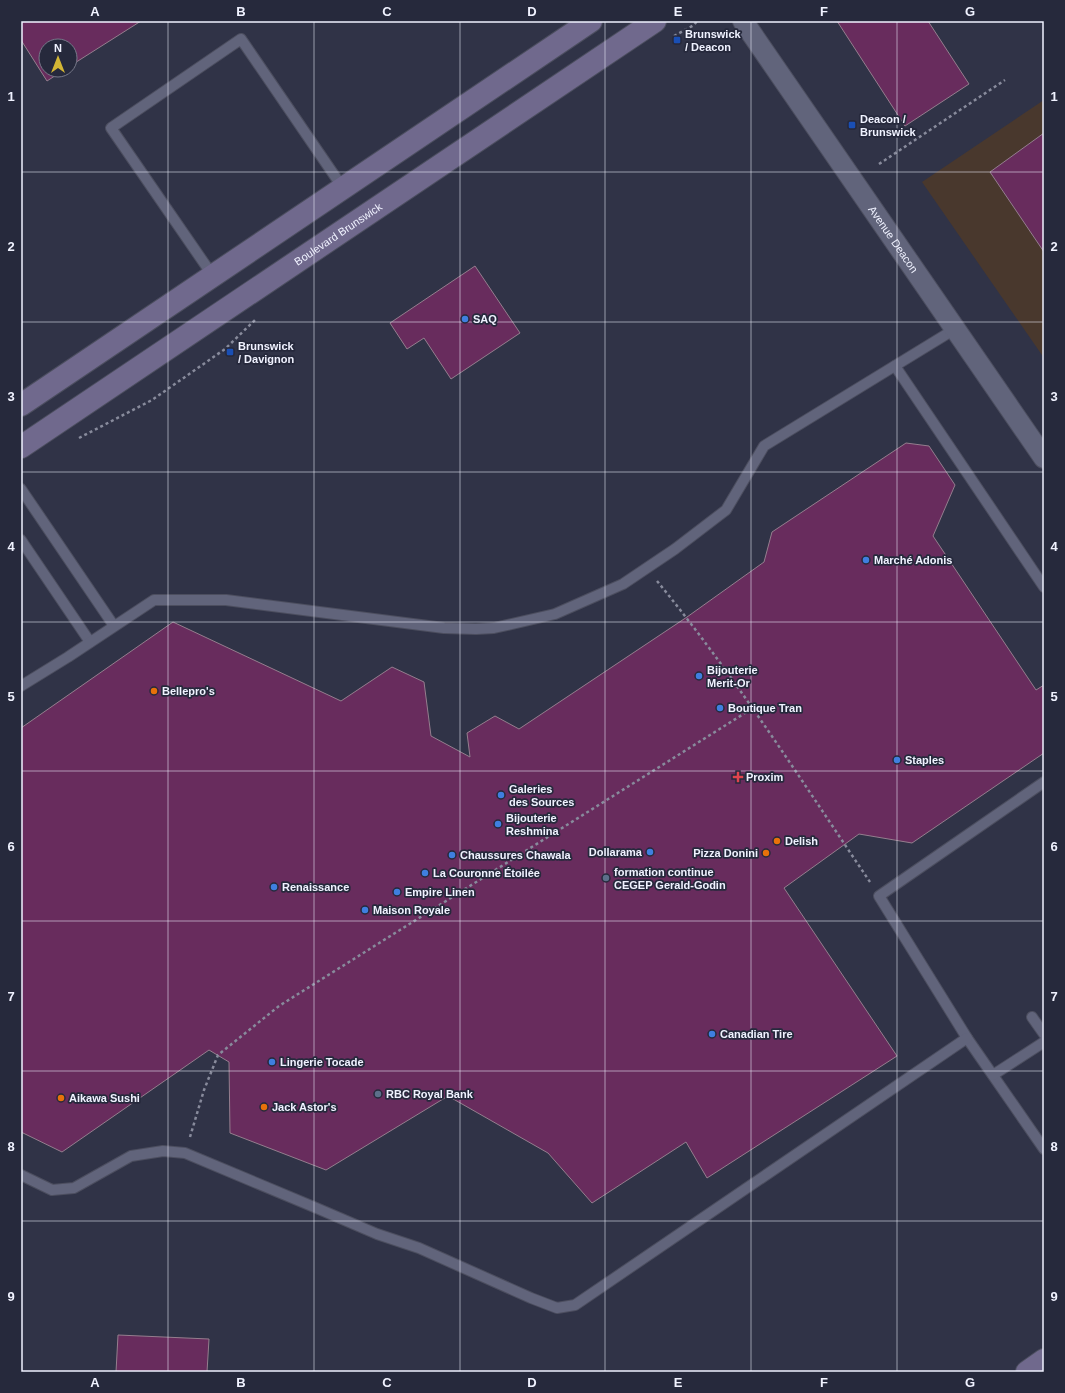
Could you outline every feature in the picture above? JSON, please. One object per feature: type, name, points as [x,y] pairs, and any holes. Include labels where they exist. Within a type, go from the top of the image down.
[{"type":"street","points":[[21,405],[591,21]]},
{"type":"street","name":"Boulevard Brunswick","points":[[21,447],[655,21]]},
{"type":"street","name":"Avenue Deacon","points":[[744,21],[1044,458]]},
{"type":"street","points":[[1027,1372],[1044,1360]]},
{"type":"lane","points":[[213,276],[111,128],[240,39],[344,188]]},
{"type":"lane","points":[[21,686],[154,600],[226,600],[444,628],[494,628],[555,614],[623,584],[675,549],[726,510],[764,446],[955,329]]},
{"type":"lane","points":[[896,366],[1044,587]]},
{"type":"lane","points":[[21,489],[114,626]]},
{"type":"lane","points":[[21,540],[90,642]]},
{"type":"lane","points":[[1044,782],[879,896],[967,1038],[1044,1149]]},
{"type":"lane","points":[[1032,1017],[1044,1034]]},
{"type":"lane","points":[[21,1174],[52,1190],[74,1188],[131,1156],[163,1151],[185,1152],[377,1234],[419,1248],[557,1308],[575,1305],[967,1038]]},
{"type":"lane","points":[[993,1075],[1044,1042]]},
{"type":"path","points":[[694,25],[697,21]]},
{"type":"path","points":[[879,164],[1005,80]]},
{"type":"path","points":[[647,568],[687,617],[752,708],[879,896]]},
{"type":"path","points":[[185,1152],[204,1090],[218,1055],[279,1006],[752,708]]},
{"type":"shaded area","points":[[1044,100],[1044,358],[922,182]]},
{"type":"building","points":[[21,21],[141,21],[78,61],[78,38],[38,38],[38,67],[21,40]]},
{"type":"building","points":[[837,21],[928,21],[969,84],[905,126]]},
{"type":"building","points":[[1044,133],[1044,252],[990,172]]},
{"type":"building","points":[[475,266],[520,333],[451,379],[424,338],[407,349],[390,323]]},
{"type":"building","name":"Galeries des Sources","points":[[906,443],[929,446],[955,485],[933,536],[1036,690],[1044,685],[1044,753],[912,843],[859,834],[784,888],[897,1056],[707,1178],[686,1142],[592,1203],[548,1153],[448,1096],[326,1170],[230,1133],[229,1062],[209,1050],[62,1152],[21,1132],[21,728],[173,622],[341,701],[392,667],[424,682],[431,736],[470,757],[467,733],[495,716],[519,729],[687,617],[764,562],[772,532]]},
{"type":"building","points":[[118,1335],[209,1339],[207,1372],[116,1372]]},
{"type":"place","name":"Brunswick / Deacon","points":[[677,40]]},
{"type":"place","name":"Deacon / Brunswick","points":[[852,125]]},
{"type":"place","name":"SAQ","points":[[465,319]]},
{"type":"place","name":"Brunswick / Davignon","points":[[230,352]]},
{"type":"place","name":"Marché Adonis","points":[[866,560]]},
{"type":"place","name":"Bijouterie Merit-Or","points":[[699,676]]},
{"type":"place","name":"Bellepro's","points":[[154,691]]},
{"type":"place","name":"Boutique Tran","points":[[720,708]]},
{"type":"place","name":"Staples","points":[[897,760]]},
{"type":"place","name":"Proxim","points":[[738,777]]},
{"type":"place","name":"Galeries des Sources","points":[[501,795]]},
{"type":"place","name":"Bijouterie Reshmina","points":[[498,824]]},
{"type":"place","name":"Delish","points":[[777,841]]},
{"type":"place","name":"Dollarama","points":[[650,852]]},
{"type":"place","name":"Pizza Donini","points":[[766,853]]},
{"type":"place","name":"Chaussures Chawala","points":[[452,855]]},
{"type":"place","name":"La Couronne Étoilée","points":[[425,873]]},
{"type":"place","name":"formation continue CEGEP Gerald-Godin","points":[[606,878]]},
{"type":"place","name":"Renaissance","points":[[274,887]]},
{"type":"place","name":"Empire Linen","points":[[397,892]]},
{"type":"place","name":"Maison Royale","points":[[365,910]]},
{"type":"place","name":"Canadian Tire","points":[[712,1034]]},
{"type":"place","name":"Lingerie Tocade","points":[[272,1062]]},
{"type":"place","name":"RBC Royal Bank","points":[[378,1094]]},
{"type":"place","name":"Aikawa Sushi","points":[[61,1098]]},
{"type":"place","name":"Jack Astor's","points":[[264,1107]]}]
